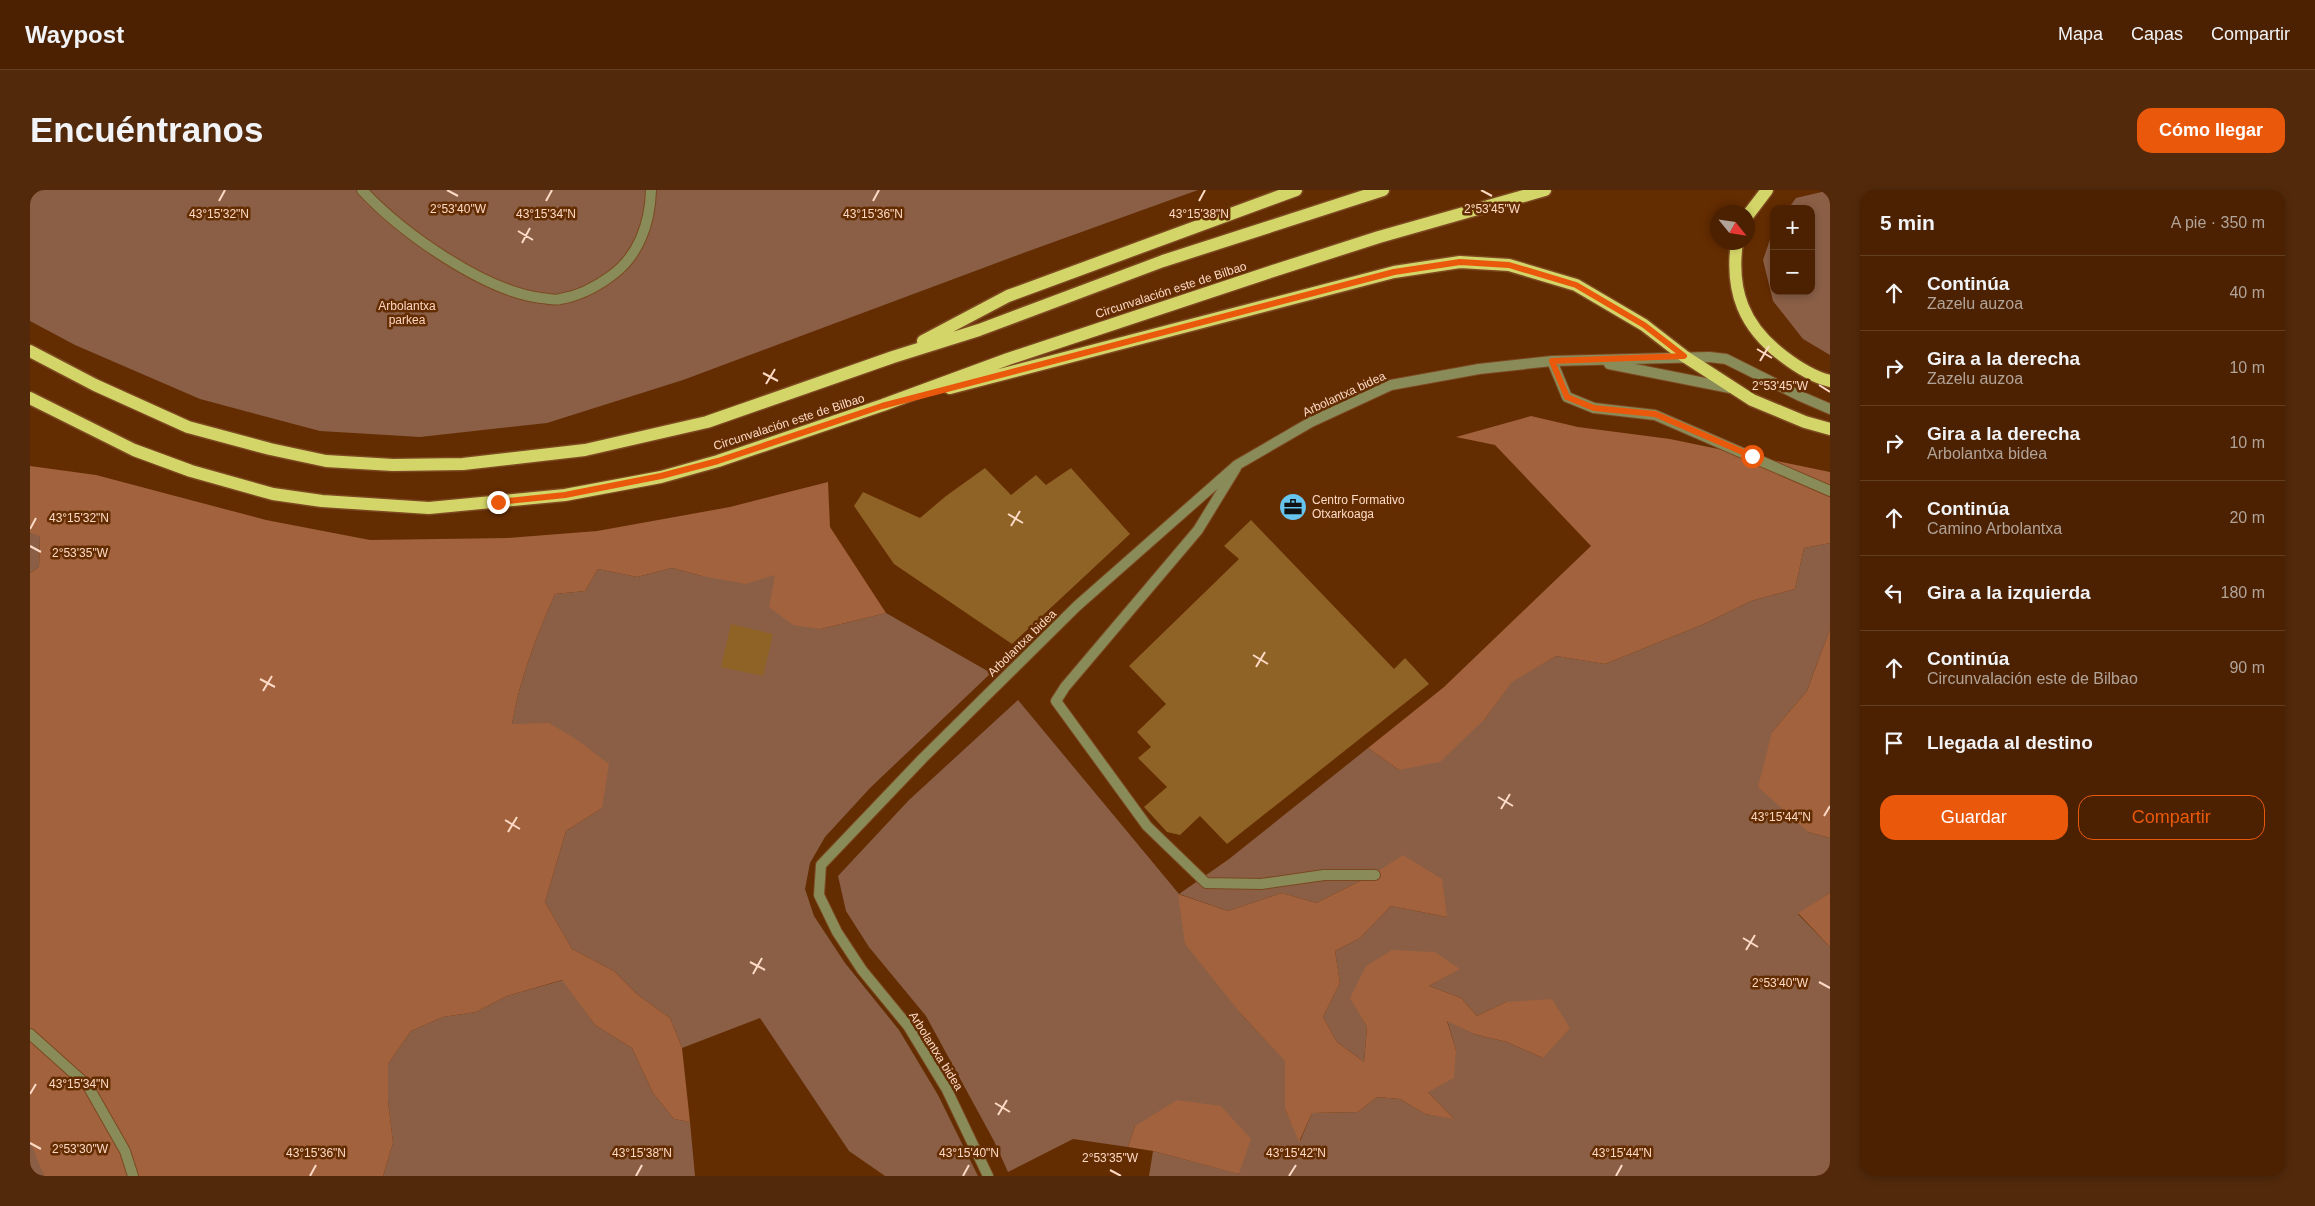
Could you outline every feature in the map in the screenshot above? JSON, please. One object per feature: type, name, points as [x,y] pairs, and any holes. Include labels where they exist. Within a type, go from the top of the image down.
[{"type":"main road","points":[[892,357],[1008,296],[1296,190]]},
{"type":"main road","name":"Circunvalación este de Bilbao","points":[[30,351],[95,385],[188,427],[270,449],[326,461],[393,465],[463,464],[585,450],[707,422],[892,357],[979,330],[1162,261],[1383,190]]},
{"type":"main road","name":"Circunvalación este de Bilbao","points":[[30,398],[134,450],[191,471],[273,494],[322,501],[429,508],[565,495],[653,478],[718,461],[882,406],[1008,359],[1273,271],[1379,237],[1545,190]]},
{"type":"main road","points":[[1755,206],[1767,190]]},
{"type":"main road","points":[[1736,250],[1734,259],[1736,286],[1741,305],[1754,328],[1767,344],[1794,364],[1830,381]]},
{"type":"main road","points":[[882,406],[1394,272],[1460,262],[1509,265],[1576,285],[1644,325],[1684,356],[1752,400],[1805,422],[1830,429]]},
{"type":"street","points":[[362,190],[378,208],[478,277],[530,296],[559,300],[595,288],[622,269],[640,242],[650,211],[651,190]]},
{"type":"street","points":[[1596,361],[1684,356],[1726,359],[1830,409]]},
{"type":"street","points":[[1552,361],[1567,397],[1594,408],[1655,414],[1830,490]]},
{"type":"street","name":"Arbolantxa bidea","points":[[988,1176],[947,1090],[923,1050],[908,1026],[862,970],[837,932],[819,895],[821,864],[923,758],[1077,606],[1237,465],[1311,422],[1391,385],[1478,369],[1552,361],[1596,361]]},
{"type":"street","points":[[1596,361],[1734,388]]},
{"type":"street","points":[[1237,465],[1198,530],[1065,687],[1056,701],[1147,826],[1206,883],[1261,884],[1324,875],[1375,875]]},
{"type":"street","points":[[30,1034],[88,1086],[125,1151],[133,1176]]},
{"type":"green space","name":"Arbolantxa parkea","points":[[30,190],[1198,190],[683,380],[547,423],[420,437],[320,431],[200,399],[75,345],[30,321]]},
{"type":"green space","points":[[1830,190],[1830,355],[1803,339],[1773,301],[1772,295],[1815,295],[1815,205],[1791,205],[1796,198]]},
{"type":"green space","points":[[1770,240],[1770,289],[1763,260]]},
{"type":"green space","points":[[30,533],[40,535],[39,567],[30,573]]},
{"type":"green space","points":[[1830,543],[1830,629],[1807,691],[1772,732],[1808,832],[1830,838],[1830,893],[1798,914],[1830,947],[1830,1176],[1149,1176],[1153,1151],[1240,1174],[1135,1126],[1128,1147],[1073,1139],[1008,1172],[994,1141],[926,1016],[869,947],[846,911],[838,876],[909,800],[1018,700],[1179,894],[1229,859],[1368,748],[1399,770],[1485,719],[1512,681],[1556,656],[1605,664],[1704,624],[1751,601],[1795,589],[1804,548]],"holes":[[[1372,875],[1447,917],[1391,906],[1360,938],[1335,951],[1340,983],[1323,1017],[1337,1042],[1364,1062],[1367,1027],[1351,998],[1459,969],[1429,986],[1461,998],[1477,1016],[1506,1002],[1543,1058],[1507,1042],[1474,1034],[1447,1020],[1456,1050],[1428,1092],[1453,1118],[1425,1114],[1400,1099],[1377,1097],[1358,1112],[1312,1113],[1300,1141],[1285,1109],[1286,1061],[1241,1014],[1179,894],[1228,911],[1282,893],[1316,903]]]},
{"type":"green space","points":[[672,568],[702,576],[775,575],[821,629],[886,613],[991,673],[870,788],[825,837],[810,863],[805,889],[814,916],[845,963],[899,1030],[938,1095],[978,1176],[885,1176],[849,1151],[760,1018],[682,1048],[670,1018],[638,995],[614,971],[572,949],[545,902],[566,831],[602,808],[512,724],[519,690],[535,642],[555,594],[585,591],[598,569],[637,577]]},
{"type":"green space","points":[[563,980],[595,1025],[632,1048],[653,1093],[674,1119],[690,1122],[695,1176],[383,1176],[393,1143],[388,1100],[388,1064],[411,1031],[443,1017],[476,1012],[507,996]]},
{"type":"green space","points":[[30,1141],[32,1141],[44,1176],[30,1176]]},
{"type":"shaded area","points":[[1531,416],[1578,427],[1670,439],[1830,472],[1830,543],[1804,548],[1795,589],[1751,601],[1704,624],[1605,664],[1556,656],[1512,682],[1485,719],[1440,762],[1399,770],[1368,748],[1444,687],[1591,546],[1495,445],[1456,437]]},
{"type":"shaded area","points":[[30,466],[96,475],[266,520],[370,540],[508,538],[597,531],[730,507],[828,482],[830,527],[886,613],[821,629],[793,625],[769,607],[775,575],[746,584],[672,568],[637,577],[598,569],[585,591],[555,594],[529,658],[515,707],[512,724],[549,723],[576,739],[609,764],[602,808],[566,831],[545,902],[572,949],[614,971],[638,995],[670,1018],[682,1048],[690,1122],[674,1119],[653,1093],[632,1048],[595,1025],[562,980],[507,996],[476,1012],[443,1017],[411,1031],[388,1064],[388,1100],[393,1143],[383,1176],[44,1176],[30,1141],[30,573],[39,567],[40,536],[30,533]]},
{"type":"shaded area","points":[[1830,629],[1830,838],[1808,832],[1758,787],[1772,732],[1807,691]]},
{"type":"shaded area","points":[[1403,855],[1442,879],[1447,917],[1391,906],[1360,938],[1335,951],[1340,983],[1323,1017],[1337,1042],[1364,1062],[1367,1027],[1350,998],[1366,966],[1392,950],[1435,952],[1460,969],[1429,986],[1461,998],[1477,1016],[1506,1002],[1552,999],[1570,1028],[1543,1058],[1507,1042],[1474,1034],[1447,1021],[1456,1050],[1454,1078],[1428,1092],[1454,1119],[1425,1114],[1400,1099],[1377,1097],[1358,1112],[1312,1113],[1299,1142],[1285,1109],[1285,1061],[1241,1014],[1185,944],[1178,894],[1228,911],[1282,893],[1316,903],[1372,875]]},
{"type":"shaded area","points":[[1830,893],[1830,947],[1798,913]]},
{"type":"shaded area","points":[[1177,1100],[1221,1106],[1251,1139],[1239,1174],[1153,1151],[1128,1147],[1135,1126]]},
{"type":"building","points":[[985,468],[1011,495],[1036,475],[1046,485],[1071,468],[1130,534],[1012,644],[894,564],[854,506],[863,492],[920,518],[946,496]]},
{"type":"building","points":[[1251,520],[1394,669],[1405,658],[1429,684],[1227,844],[1200,816],[1180,835],[1167,832],[1144,807],[1167,787],[1138,758],[1151,747],[1137,732],[1166,704],[1129,666],[1239,559],[1224,546]]},
{"type":"building","points":[[731,624],[773,634],[763,676],[721,667]]},
{"type":"place","name":"Centro Formativo Otxarkoaga","points":[[1293,507]]},
{"type":"route","points":[[498,502],[565,495],[661,476],[718,461],[882,406],[1394,272],[1460,262],[1509,265],[1576,285],[1644,325],[1684,356],[1596,361],[1552,361],[1567,397],[1594,408],[1655,414],[1752,456]]}]
